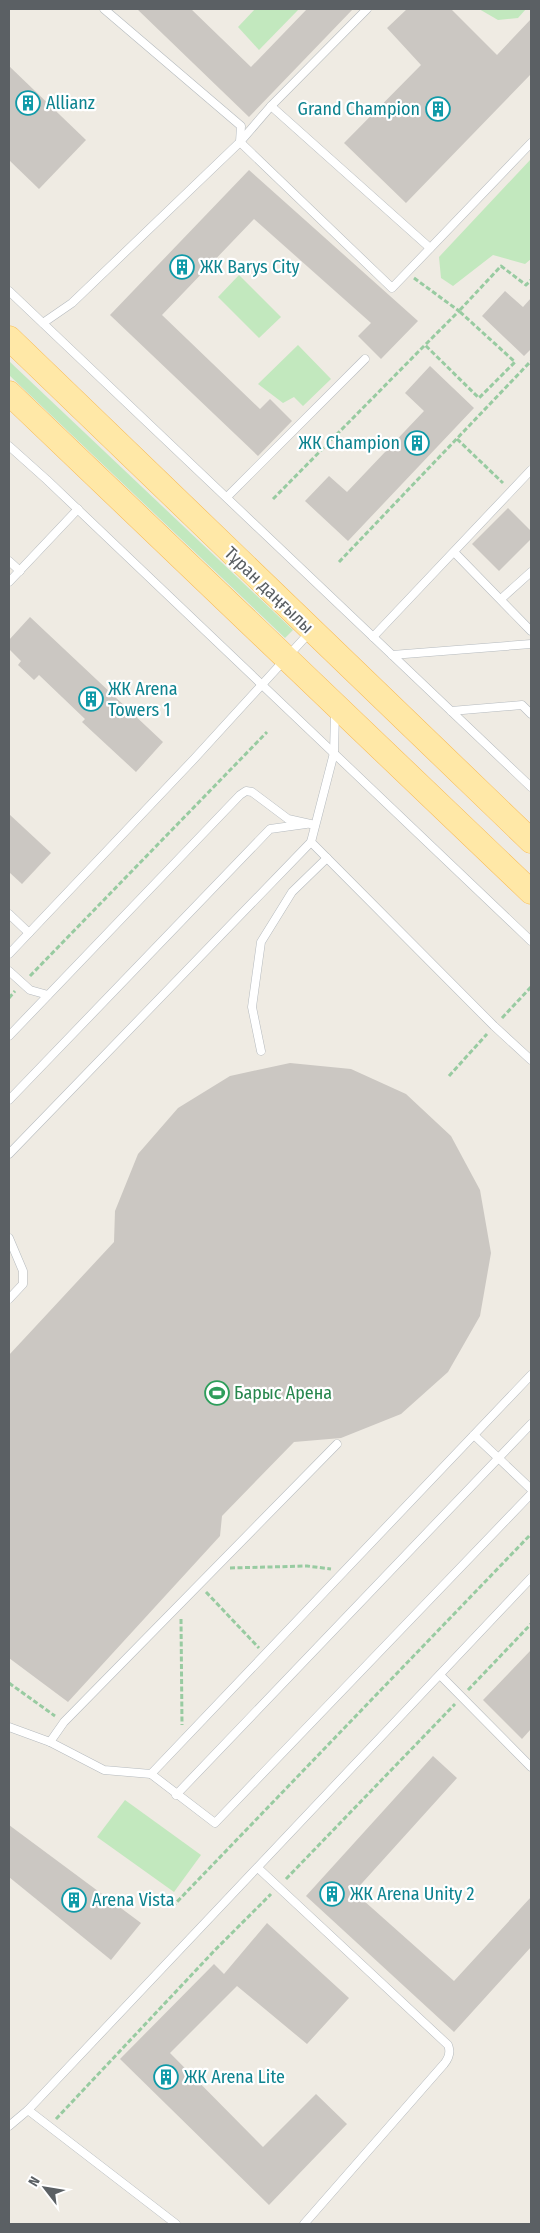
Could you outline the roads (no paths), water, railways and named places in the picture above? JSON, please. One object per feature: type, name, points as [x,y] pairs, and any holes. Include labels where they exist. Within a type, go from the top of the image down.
[{"type":"main road","name":"Тұран даңғылы","points":[[9,338],[531,841]]},
{"type":"main road","name":"Тұран даңғылы","points":[[9,393],[531,892]]},
{"type":"lane","points":[[104,9],[240,126],[240,142],[392,288],[531,143]]},
{"type":"lane","points":[[43,323],[72,303],[240,142],[271,106],[367,9]]},
{"type":"lane","points":[[271,106],[430,248]]},
{"type":"lane","points":[[9,291],[531,787]]},
{"type":"lane","points":[[227,497],[365,359]]},
{"type":"lane","points":[[9,446],[531,941]]},
{"type":"lane","points":[[373,637],[531,470]]},
{"type":"lane","points":[[9,582],[78,510]]},
{"type":"lane","points":[[454,552],[531,631]]},
{"type":"lane","points":[[9,561],[20,571]]},
{"type":"lane","points":[[501,599],[528,575],[531,584]]},
{"type":"lane","points":[[9,954],[194,759],[312,630]]},
{"type":"lane","points":[[392,655],[531,644]]},
{"type":"lane","points":[[9,1154],[311,842],[313,824],[334,753],[335,705]]},
{"type":"lane","points":[[451,711],[522,705],[531,714]]},
{"type":"lane","points":[[9,1036],[240,795],[246,791],[252,792],[288,819],[313,824]]},
{"type":"lane","points":[[9,1100],[270,829],[313,824]]},
{"type":"lane","points":[[311,842],[494,1026],[531,1060]]},
{"type":"lane","points":[[261,1052],[252,1007],[261,942],[292,892],[327,858]]},
{"type":"lane","points":[[9,914],[29,933]]},
{"type":"lane","points":[[9,971],[22,984],[35,992],[48,995]]},
{"type":"lane","points":[[9,1238],[23,1271],[23,1284],[9,1299]]},
{"type":"lane","points":[[151,1774],[531,1375]]},
{"type":"lane","points":[[176,1795],[531,1424]]},
{"type":"lane","points":[[474,1435],[531,1489]]},
{"type":"lane","points":[[50,1742],[64,1722],[337,1444]]},
{"type":"lane","points":[[9,1727],[50,1742],[104,1770],[151,1774],[215,1823],[531,1494]]},
{"type":"lane","points":[[9,2126],[28,2110],[531,1578]]},
{"type":"lane","points":[[440,1675],[531,1767]]},
{"type":"lane","points":[[258,1868],[448,2045],[450,2050],[448,2060],[304,2224]]},
{"type":"lane","points":[[28,2110],[176,2224]]},
{"type":"place","name":"Allianz","points":[[28,103]]},
{"type":"place","name":"Grand Champion","points":[[438,109]]},
{"type":"place","name":"ЖК Barys City","points":[[182,267]]},
{"type":"place","name":"ЖК Champion","points":[[417,443]]},
{"type":"place","name":"ЖК Arena Towers 1","points":[[91,699]]},
{"type":"place","name":"Барыс Арена","points":[[217,1393]]},
{"type":"place","name":"ЖК Arena Unity 2","points":[[332,1894]]},
{"type":"place","name":"Arena Vista","points":[[74,1900]]},
{"type":"place","name":"ЖК Arena Lite","points":[[166,2077]]}]
